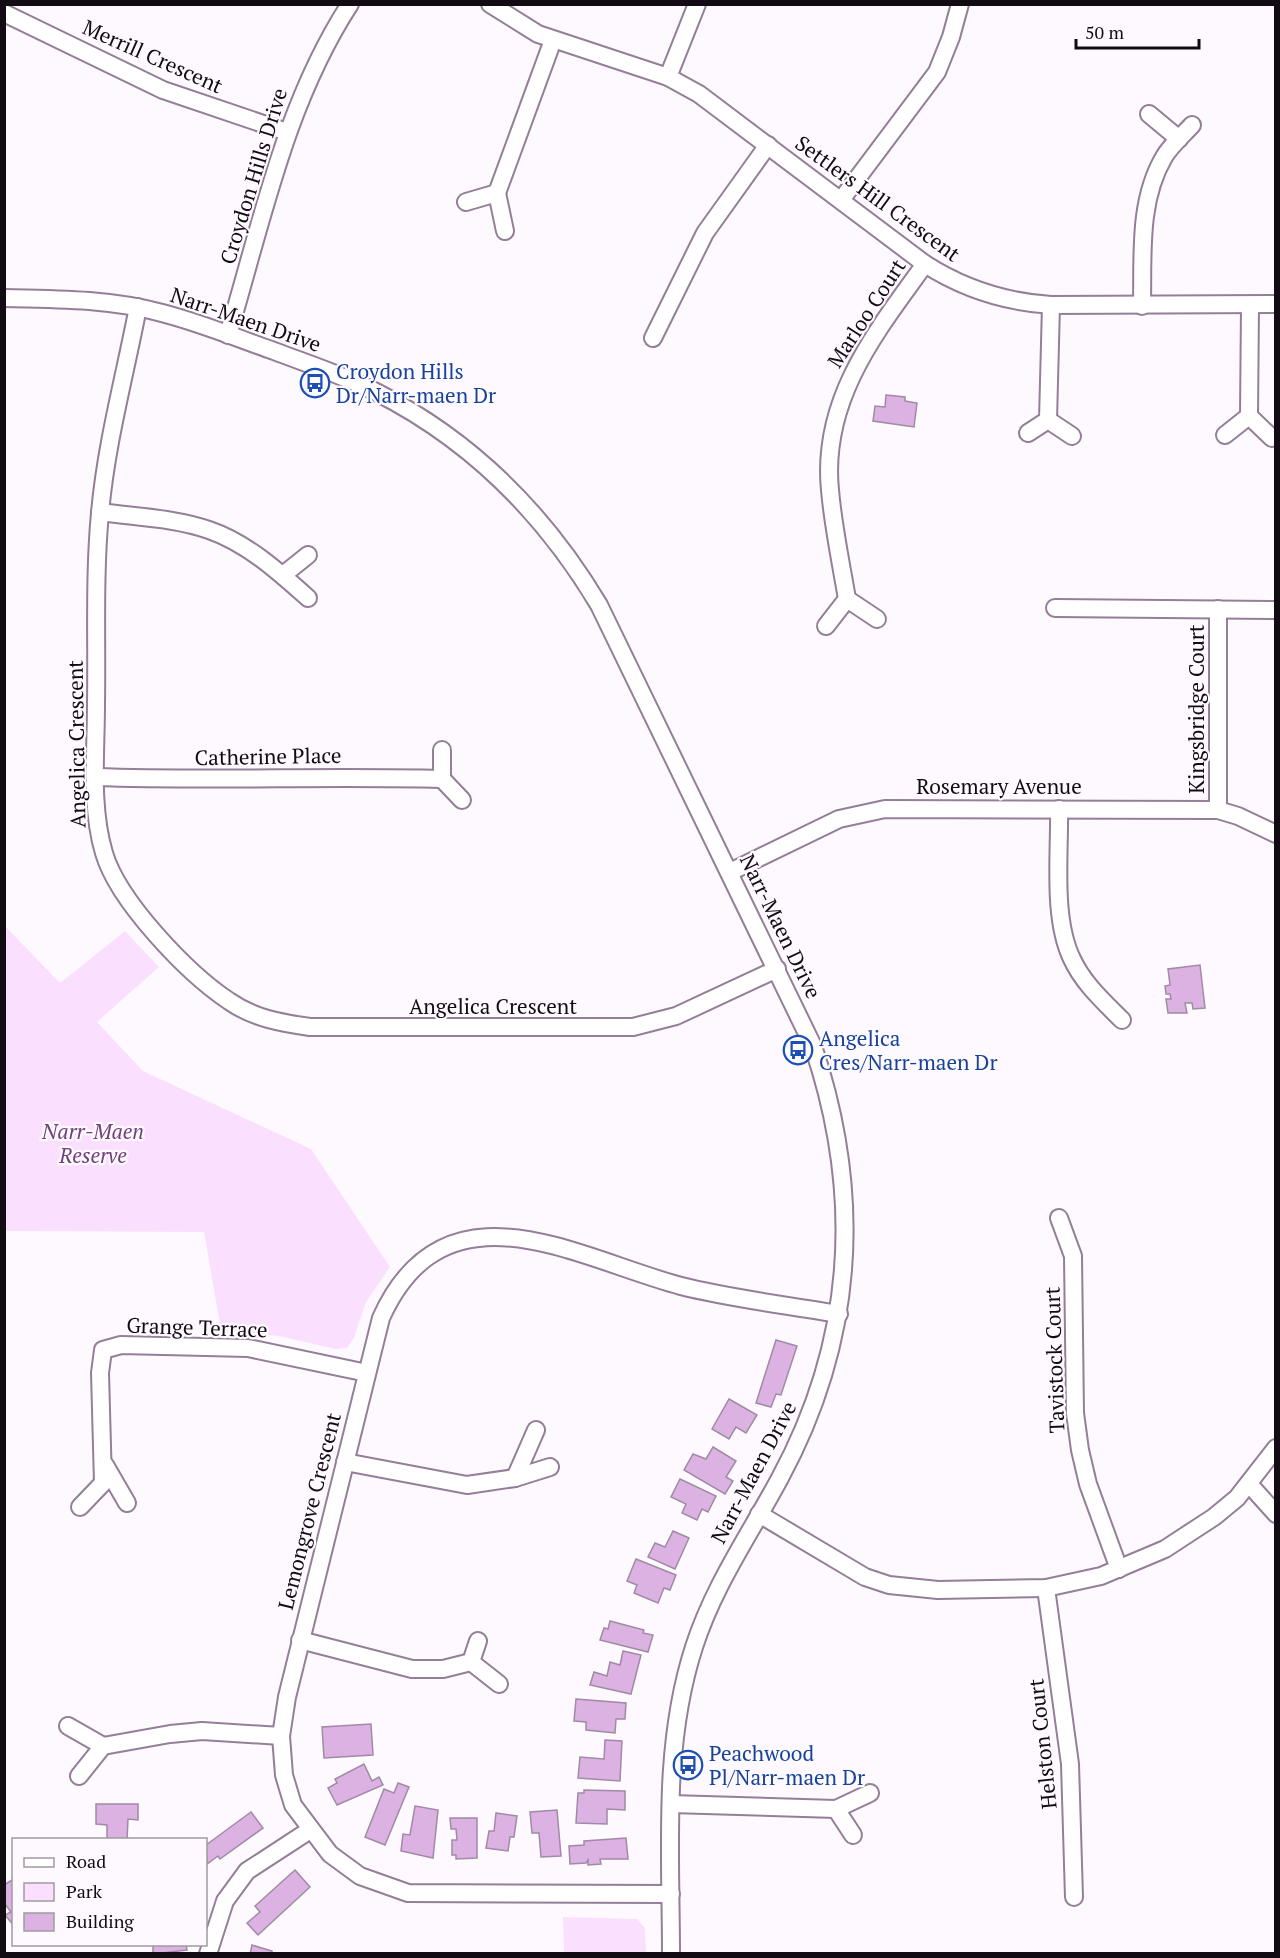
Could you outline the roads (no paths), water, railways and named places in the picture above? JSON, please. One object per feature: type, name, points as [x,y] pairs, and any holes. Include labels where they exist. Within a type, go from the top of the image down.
[{"type":"street","name":"Croydon Hills Drive","points":[[228,335],[287,132],[317,60],[350,4]]},
{"type":"street","name":"Settlers Hill Crescent","points":[[490,4],[524,28],[553,40],[668,77],[699,94],[925,264],[980,292],[1017,302],[1051,305],[1250,306],[1275,304]]},
{"type":"street","points":[[668,77],[697,4]]},
{"type":"street","points":[[841,200],[937,72],[951,37],[960,4]]},
{"type":"street","name":"Merrill Crescent","points":[[4,13],[163,90],[287,132]]},
{"type":"street","points":[[505,231],[497,193],[553,40]]},
{"type":"street","points":[[1149,114],[1179,140]]},
{"type":"street","points":[[1142,306],[1143,237],[1147,205],[1157,171],[1165,155],[1192,125]]},
{"type":"street","points":[[653,338],[705,233],[768,145]]},
{"type":"street","points":[[466,202],[497,193]]},
{"type":"street","name":"Marloo Court","points":[[847,598],[830,490],[829,466],[834,422],[855,364],[925,264]]},
{"type":"street","name":"Narr-Maen Drive","points":[[4,298],[78,300],[138,308],[184,319],[316,367],[396,402],[460,444],[526,503],[565,552],[599,605],[813,1046],[838,1136],[844,1187],[845,1240],[839,1314],[812,1411],[759,1514],[722,1577],[694,1645],[677,1712],[671,1804],[670,1953]]},
{"type":"street","points":[[1048,420],[1051,305]]},
{"type":"street","points":[[1250,306],[1250,416],[1272,438]]},
{"type":"street","name":"Angelica Crescent","points":[[138,308],[100,512],[95,777],[97,820],[104,854],[113,876],[131,904],[198,976],[229,1001],[257,1016],[279,1023],[310,1027],[369,1029],[633,1027],[676,1016],[777,969]]},
{"type":"street","points":[[1225,435],[1250,416]]},
{"type":"street","points":[[1028,433],[1048,420]]},
{"type":"street","points":[[1048,420],[1072,436]]},
{"type":"street","points":[[100,512],[177,522],[209,530],[237,542],[283,575],[308,598]]},
{"type":"street","points":[[283,575],[308,555]]},
{"type":"street","points":[[826,626],[847,598],[877,618]]},
{"type":"street","name":"Kingsbridge Court","points":[[1055,608],[1275,610]]},
{"type":"street","name":"Kingsbridge Court","points":[[1218,609],[1218,810]]},
{"type":"street","points":[[442,750],[442,779],[462,800]]},
{"type":"street","name":"Catherine Place","points":[[95,777],[179,780],[331,776],[442,779]]},
{"type":"street","name":"Rosemary Avenue","points":[[730,872],[839,819],[868,811],[903,808],[1218,810],[1248,820],[1275,834]]},
{"type":"street","points":[[1059,808],[1060,915],[1067,948],[1083,979],[1122,1020]]},
{"type":"street","name":"Tavistock Court","points":[[1059,1218],[1073,1256],[1075,1413],[1080,1450],[1088,1484],[1119,1569]]},
{"type":"street","name":"Lemongrove Crescent","points":[[671,1894],[408,1893],[360,1876],[330,1854],[293,1805],[284,1775],[280,1736],[286,1696],[381,1318],[397,1287],[421,1262],[436,1253],[479,1237],[508,1236],[554,1245],[690,1288],[839,1314]]},
{"type":"street","name":"Grange Terrace","points":[[80,1507],[103,1483],[100,1373],[103,1350],[122,1345],[248,1348],[367,1372]]},
{"type":"street","points":[[515,1478],[536,1430]]},
{"type":"street","points":[[759,1514],[865,1576],[889,1586],[938,1590],[1046,1588],[1101,1576],[1165,1549],[1214,1517],[1249,1484],[1275,1448]]},
{"type":"street","points":[[345,1462],[467,1485],[515,1478],[550,1467]]},
{"type":"street","name":"Grange Terrace","points":[[104,1465],[127,1503]]},
{"type":"street","points":[[1249,1484],[1275,1514]]},
{"type":"street","name":"Helston Court","points":[[1046,1588],[1070,1764],[1074,1897]]},
{"type":"street","points":[[300,1640],[412,1669],[443,1669],[471,1662]]},
{"type":"street","points":[[471,1662],[478,1641]]},
{"type":"street","points":[[471,1662],[499,1684]]},
{"type":"street","points":[[68,1726],[104,1746],[170,1734],[202,1731],[280,1736]]},
{"type":"street","points":[[79,1776],[104,1746]]},
{"type":"street","points":[[671,1804],[836,1809],[870,1793]]},
{"type":"street","points":[[836,1809],[853,1835]]},
{"type":"street","points":[[208,1953],[225,1901],[247,1871],[310,1830]]},
{"type":"place","name":"Croydon Hills Dr/Narr-maen Dr","points":[[315,383]]},
{"type":"place","name":"Angelica Cres/Narr-maen Dr","points":[[798,1050]]},
{"type":"place","name":"Peachwood Pl/Narr-maen Dr","points":[[688,1765]]},
{"type":"park label","name":"Narr-Maen Reserve","points":[[93,1143]]}]
